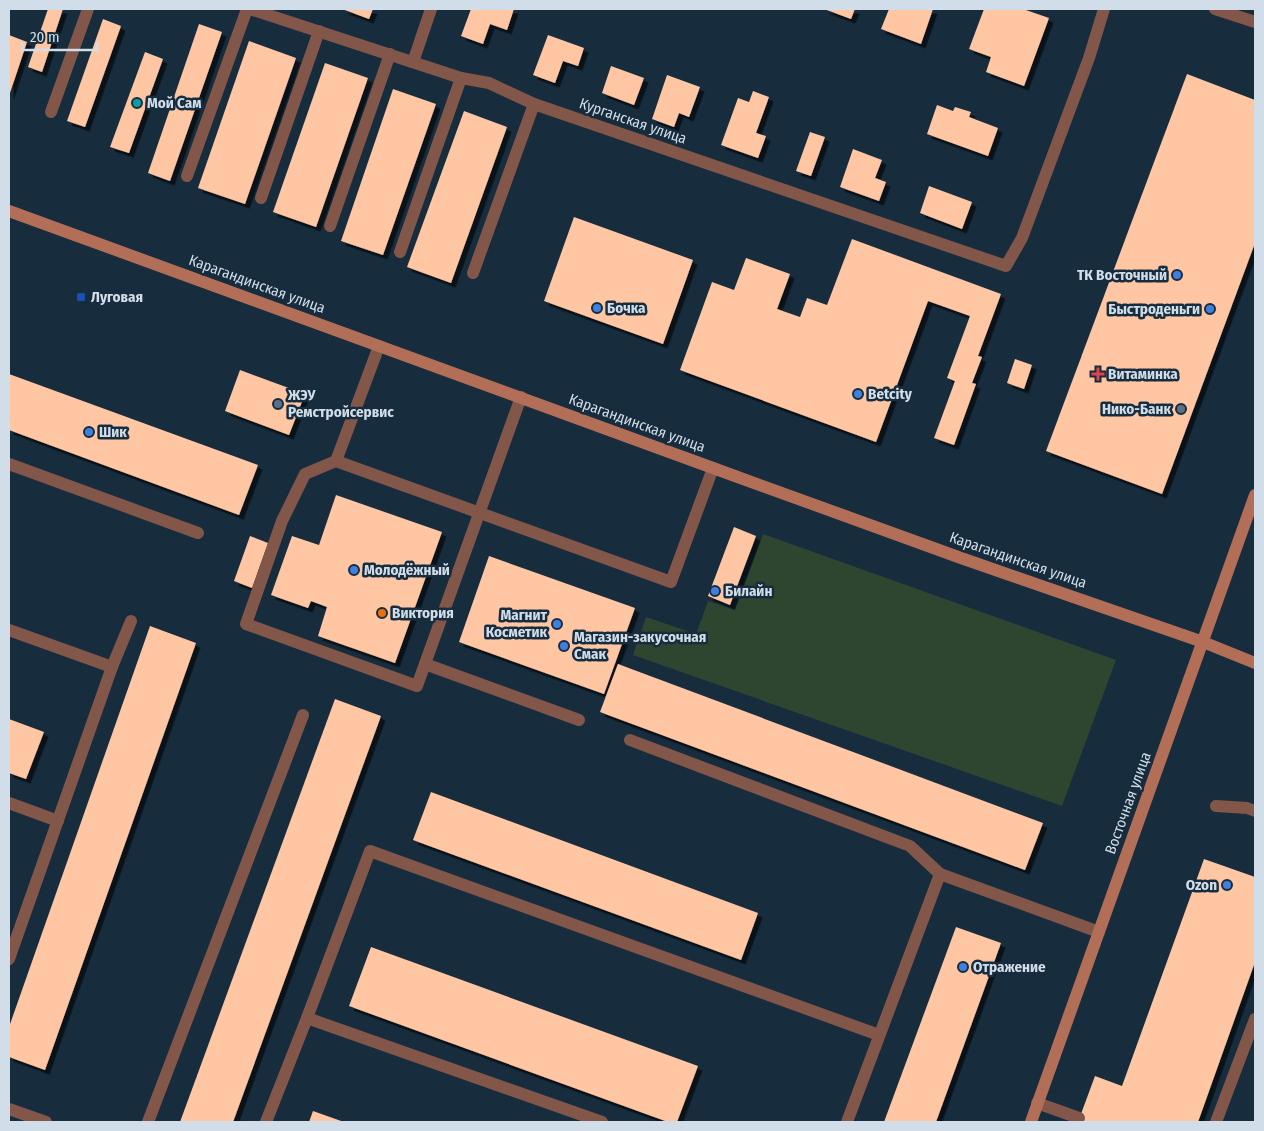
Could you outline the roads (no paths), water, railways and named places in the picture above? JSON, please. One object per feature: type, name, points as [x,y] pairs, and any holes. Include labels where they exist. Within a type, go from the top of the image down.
[{"type":"main road","name":"Карагандинская улица","points":[[9,211],[961,558],[1203,642],[1255,663]]},
{"type":"main road","name":"Восточная улица","points":[[1030,1122],[1255,495]]},
{"type":"street","points":[[51,112],[88,9]]},
{"type":"street","points":[[187,176],[248,9]]},
{"type":"street","name":"Курганская улица","points":[[248,9],[461,78],[489,84],[534,104],[1006,266],[1022,238],[1089,58],[1104,9]]},
{"type":"street","points":[[413,62],[431,9]]},
{"type":"street","points":[[1215,9],[1255,22]]},
{"type":"street","points":[[261,198],[320,31]]},
{"type":"street","points":[[330,226],[390,54]]},
{"type":"street","points":[[400,252],[461,78]]},
{"type":"street","points":[[473,273],[534,104]]},
{"type":"street","points":[[336,461],[379,346]]},
{"type":"street","points":[[522,398],[480,514],[417,686],[246,624],[282,521],[305,474],[336,461],[480,514],[670,582],[713,468]]},
{"type":"street","points":[[9,464],[198,533]]},
{"type":"street","points":[[9,959],[112,667],[131,621]]},
{"type":"street","points":[[9,630],[112,667]]},
{"type":"street","points":[[425,664],[579,720]]},
{"type":"street","points":[[148,1122],[304,715]]},
{"type":"street","points":[[630,740],[910,846],[940,874],[1099,932]]},
{"type":"street","points":[[9,803],[58,821]]},
{"type":"street","points":[[1216,806],[1246,808],[1255,811]]},
{"type":"street","points":[[266,1122],[370,851],[879,1035]]},
{"type":"street","points":[[847,1122],[940,874]]},
{"type":"street","points":[[307,1018],[602,1122]]},
{"type":"street","points":[[1216,1122],[1255,1019]]},
{"type":"street","points":[[1037,1103],[1079,1118]]},
{"type":"street","points":[[9,1109],[46,1122]]},
{"type":"place","name":"Мой Cам","points":[[137,103]]},
{"type":"place","name":"ТК Восточный","points":[[1177,275]]},
{"type":"place","name":"Луговая","points":[[81,297]]},
{"type":"place","name":"Бочка","points":[[597,308]]},
{"type":"place","name":"Быстроденьги","points":[[1210,309]]},
{"type":"place","name":"Витаминка","points":[[1098,374]]},
{"type":"place","name":"Betcity","points":[[858,394]]},
{"type":"place","name":"ЖЭУ Ремстройсервис","points":[[278,404]]},
{"type":"place","name":"Нико-Банк","points":[[1181,409]]},
{"type":"place","name":"Шик","points":[[89,432]]},
{"type":"place","name":"Молодёжный","points":[[354,570]]},
{"type":"place","name":"Билайн","points":[[715,591]]},
{"type":"place","name":"Виктория","points":[[382,613]]},
{"type":"place","name":"Магнит Косметик","points":[[557,624]]},
{"type":"place","name":"Магазин-закусочная Смак","points":[[564,646]]},
{"type":"place","name":"Ozon","points":[[1227,885]]},
{"type":"place","name":"Отражение","points":[[963,967]]}]
